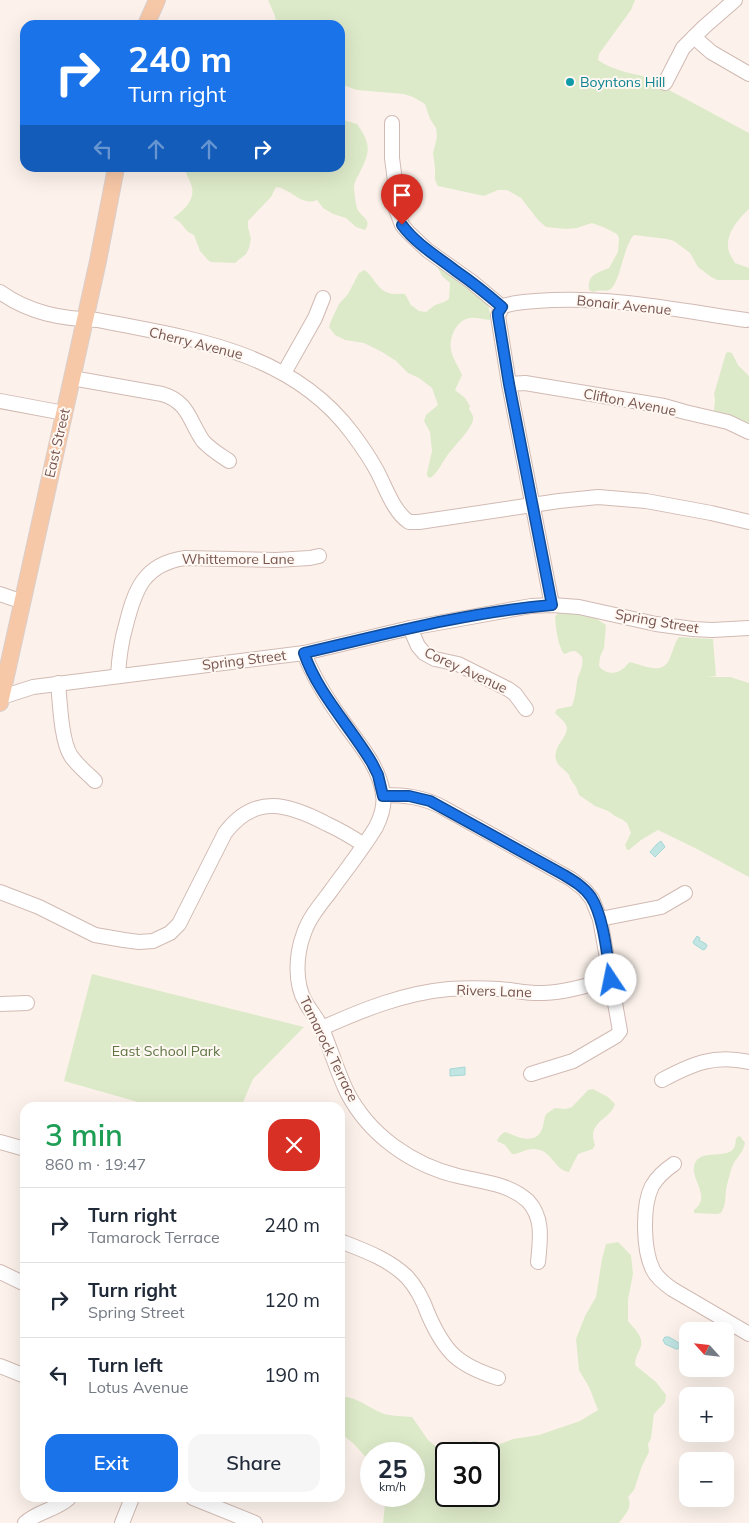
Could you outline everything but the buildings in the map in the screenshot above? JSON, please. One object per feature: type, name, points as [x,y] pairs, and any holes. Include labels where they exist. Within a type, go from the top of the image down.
[{"type":"main road","points":[[148,20],[157,0]]},
{"type":"main road","name":"East Street","points":[[1,699],[85,320],[115,172]]},
{"type":"street","points":[[664,83],[680,53],[694,36],[735,0]]},
{"type":"street","points":[[694,36],[711,52],[749,74]]},
{"type":"street","points":[[392,122],[392,158],[396,189],[396,209],[402,225],[427,250],[472,282],[502,307],[498,316],[509,384],[552,605]]},
{"type":"street","name":"Cherry Avenue","points":[[0,292],[31,310],[52,315],[97,320],[216,345],[248,356],[284,374],[323,402],[351,431],[374,466],[398,511],[407,521],[432,520],[532,505]]},
{"type":"street","points":[[284,374],[315,318],[323,298]]},
{"type":"street","name":"Bonair Avenue","points":[[502,307],[554,299],[600,300],[636,303],[746,320]]},
{"type":"street","points":[[72,378],[162,394],[176,400],[186,410],[203,441],[229,461]]},
{"type":"street","name":"Clifton Avenue","points":[[509,384],[525,383],[664,406],[728,422],[749,432]]},
{"type":"street","points":[[0,401],[64,413]]},
{"type":"street","points":[[532,505],[578,498],[626,499],[687,508],[749,522]]},
{"type":"street","name":"Whittemore Lane","points":[[118,675],[120,650],[133,598],[143,580],[159,566],[185,558],[276,560],[319,556]]},
{"type":"street","points":[[0,594],[23,602]]},
{"type":"street","name":"Spring Street","points":[[7,676],[22,684],[33,686],[304,653],[410,628],[509,610],[552,605],[588,609],[656,624],[684,628],[712,630],[749,628]]},
{"type":"street","name":"Corey Avenue","points":[[410,628],[418,646],[424,653],[435,659],[458,664],[508,689],[515,694],[526,709]]},
{"type":"street","name":"Tamarock Terrace","points":[[304,653],[312,672],[324,692],[372,763],[378,775],[383,805],[380,817],[364,845],[315,911],[309,922],[301,943],[298,964],[300,990],[322,1028],[334,1062],[351,1098],[369,1122],[388,1141],[414,1160],[436,1170],[503,1186],[518,1193],[529,1202],[536,1211],[540,1223],[538,1262]]},
{"type":"street","points":[[58,684],[65,741],[69,752],[74,761],[95,780]]},
{"type":"street","name":"Spring Street","points":[[1,699],[33,686]]},
{"type":"street","points":[[383,796],[409,796],[430,801],[576,882],[592,899],[600,919],[620,1032],[573,1061],[530,1074]]},
{"type":"street","points":[[0,892],[39,907],[95,935],[119,940],[149,941],[162,938],[179,924],[225,833],[235,821],[248,812],[271,806],[294,808],[364,845]]},
{"type":"street","points":[[600,919],[661,907],[685,893]]},
{"type":"street","name":"Rivers Lane","points":[[322,1028],[387,1002],[421,993],[450,989],[482,988],[536,993],[568,990],[611,980]]},
{"type":"street","points":[[0,1004],[27,1003]]},
{"type":"street","points":[[662,1080],[702,1061],[726,1058],[749,1062]]},
{"type":"street","points":[[0,1142],[20,1148]]},
{"type":"street","points":[[674,1164],[657,1179],[650,1190],[647,1202],[646,1241],[653,1269],[664,1283],[678,1293],[749,1334]]},
{"type":"street","points":[[345,1243],[378,1257],[402,1273],[418,1291],[439,1337],[453,1355],[474,1370],[498,1378]]},
{"type":"street","points":[[0,1272],[20,1282]]},
{"type":"street","points":[[0,1366],[20,1374]]},
{"type":"street","points":[[25,1523],[34,1516],[64,1502]]},
{"type":"street","points":[[122,1523],[130,1502]]},
{"type":"street","points":[[203,1502],[256,1523]]},
{"type":"green space","points":[[268,0],[635,0],[631,10],[599,54],[598,60],[614,68],[643,76],[749,133],[749,209],[733,228],[728,240],[728,246],[729,253],[735,263],[749,268],[749,280],[717,280],[698,267],[690,253],[674,241],[634,235],[630,240],[613,287],[607,291],[593,292],[589,290],[592,277],[609,268],[618,252],[619,238],[617,234],[592,223],[566,229],[546,227],[521,198],[507,190],[498,190],[484,196],[438,186],[435,180],[433,153],[437,137],[436,128],[430,119],[425,104],[404,94],[357,90],[345,86],[345,20],[276,20]]},
{"type":"green space","points":[[345,120],[357,124],[367,143],[367,154],[355,181],[354,189],[357,208],[368,223],[365,230],[356,227],[346,218],[333,214],[323,208],[317,200],[306,201],[286,190],[276,187],[271,197],[248,221],[251,239],[246,254],[235,263],[211,262],[200,251],[194,235],[173,218],[184,209],[192,197],[192,187],[186,173],[345,172]]},
{"type":"green space","points":[[440,266],[451,271],[488,304],[490,320],[465,319],[455,329],[451,339],[454,359],[462,375],[455,390],[465,398],[470,406],[469,409],[473,420],[472,424],[430,478],[427,476],[427,473],[432,451],[430,432],[424,421],[426,415],[438,405],[432,388],[419,378],[408,373],[396,361],[382,352],[364,343],[345,340],[335,335],[329,327],[339,304],[348,294],[359,273],[364,270],[381,289],[393,294],[405,294],[411,305],[419,311],[426,312],[435,305],[449,299],[450,283],[442,276],[438,268]]},
{"type":"green space","points":[[726,353],[732,353],[738,365],[749,376],[749,424],[714,410],[714,394]]},
{"type":"green space","points":[[558,613],[587,615],[606,625],[604,648],[599,666],[606,672],[618,672],[630,662],[654,668],[664,666],[668,662],[679,637],[713,639],[716,676],[707,677],[730,677],[749,683],[749,877],[658,830],[627,850],[625,845],[631,833],[627,823],[579,795],[569,775],[558,764],[555,755],[567,729],[565,723],[555,713],[557,709],[572,706],[582,667],[582,657],[576,651],[565,654],[559,644],[555,617]]},
{"type":"green space","name":"East School Park","points":[[92,974],[304,1027],[253,1079],[243,1102],[138,1102],[64,1081]]},
{"type":"green space","points":[[593,1089],[608,1097],[615,1104],[609,1114],[596,1126],[593,1137],[595,1145],[593,1149],[578,1154],[569,1172],[560,1168],[541,1150],[532,1149],[512,1154],[505,1145],[497,1141],[501,1134],[506,1132],[527,1139],[537,1136],[541,1132],[546,1114],[555,1108],[566,1109],[572,1107],[588,1090]]},
{"type":"green space","points":[[740,1136],[745,1143],[743,1150],[732,1167],[726,1187],[725,1205],[721,1213],[694,1213],[701,1199],[694,1169],[695,1163],[703,1156],[731,1151],[735,1147],[737,1137]]},
{"type":"green space","points":[[618,1242],[631,1255],[633,1274],[628,1300],[628,1321],[641,1341],[635,1365],[656,1382],[666,1395],[665,1402],[654,1414],[651,1438],[648,1444],[649,1452],[634,1490],[628,1497],[629,1508],[619,1523],[383,1523],[385,1507],[425,1507],[425,1442],[360,1442],[360,1451],[345,1437],[345,1397],[357,1400],[384,1414],[412,1417],[428,1440],[435,1446],[435,1507],[500,1507],[500,1444],[513,1439],[539,1435],[580,1421],[598,1410],[589,1387],[579,1370],[576,1339],[585,1316],[596,1297],[606,1244]]},
{"type":"water","points":[[661,841],[665,847],[655,857],[650,852]]},
{"type":"water","points":[[697,936],[700,938],[699,940],[706,944],[705,949],[703,950],[694,944],[693,942]]},
{"type":"water","points":[[465,1067],[465,1075],[450,1076],[450,1069]]},
{"type":"water","points":[[665,1337],[669,1337],[679,1343],[678,1349],[665,1344],[663,1340]]},
{"type":"place","name":"Boyntons Hill","points":[[570,82]]},
{"type":"route","points":[[402,225],[427,250],[472,282],[502,307],[498,316],[509,384],[552,605],[531,606],[410,628],[304,653],[312,672],[324,692],[372,763],[378,775],[383,796],[409,796],[430,801],[564,875],[584,889],[592,899],[600,919],[611,980]]}]
